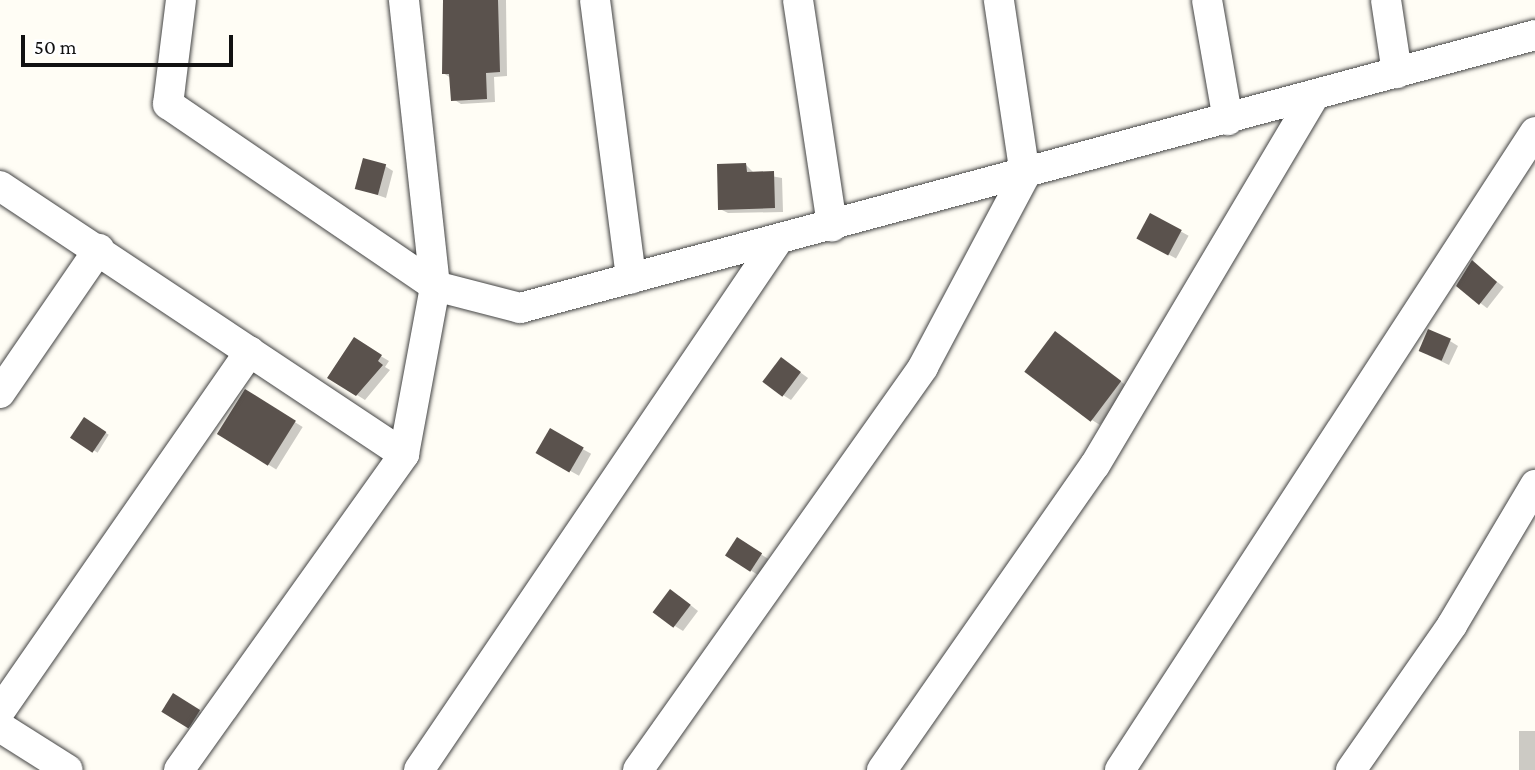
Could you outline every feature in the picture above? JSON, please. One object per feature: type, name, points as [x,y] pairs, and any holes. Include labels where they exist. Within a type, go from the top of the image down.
[{"type":"street","points":[[181,0],[168,104],[436,286],[520,308],[1025,176],[1535,35]]},
{"type":"street","points":[[179,770],[404,454],[436,286],[404,0]]},
{"type":"street","points":[[595,0],[631,279]]},
{"type":"street","points":[[798,0],[832,226]]},
{"type":"street","points":[[638,770],[923,367],[1025,176],[999,0]]},
{"type":"street","points":[[1207,0],[1228,120]]},
{"type":"street","points":[[1386,0],[1397,73]]},
{"type":"street","points":[[882,770],[1095,466],[1314,96]]},
{"type":"street","points":[[1120,770],[1535,132]]},
{"type":"street","points":[[0,186],[404,454]]},
{"type":"street","points":[[419,770],[779,240]]},
{"type":"street","points":[[0,393],[99,250]]},
{"type":"street","points":[[0,710],[250,351]]},
{"type":"street","points":[[1352,770],[1452,625],[1535,485]]},
{"type":"street","points":[[0,727],[63,769]]},
{"type":"building","points":[[443,0],[498,0],[500,72],[486,73],[487,99],[451,101],[449,74],[442,74]]},
{"type":"building","points":[[363,158],[386,164],[378,195],[355,189]]},
{"type":"building","points":[[746,163],[747,172],[774,171],[775,208],[718,210],[717,164]]},
{"type":"building","points":[[1150,213],[1182,230],[1168,256],[1136,239]]},
{"type":"building","points":[[1472,260],[1497,282],[1479,305],[1456,286]]},
{"type":"building","points":[[1428,329],[1451,339],[1442,361],[1419,351]]},
{"type":"building","points":[[1055,331],[1121,381],[1091,422],[1024,372]]},
{"type":"building","points":[[354,337],[382,355],[378,361],[383,365],[356,396],[327,378]]},
{"type":"building","points":[[781,357],[801,372],[782,397],[762,382]]},
{"type":"building","points":[[245,389],[296,421],[268,466],[217,434]]},
{"type":"building","points":[[84,417],[106,432],[92,453],[70,438]]},
{"type":"building","points":[[550,428],[584,448],[569,473],[536,453]]},
{"type":"building","points":[[737,537],[762,553],[750,572],[725,555]]},
{"type":"building","points":[[670,589],[691,605],[673,628],[653,612]]},
{"type":"building","points":[[173,693],[200,710],[188,729],[161,712]]}]
